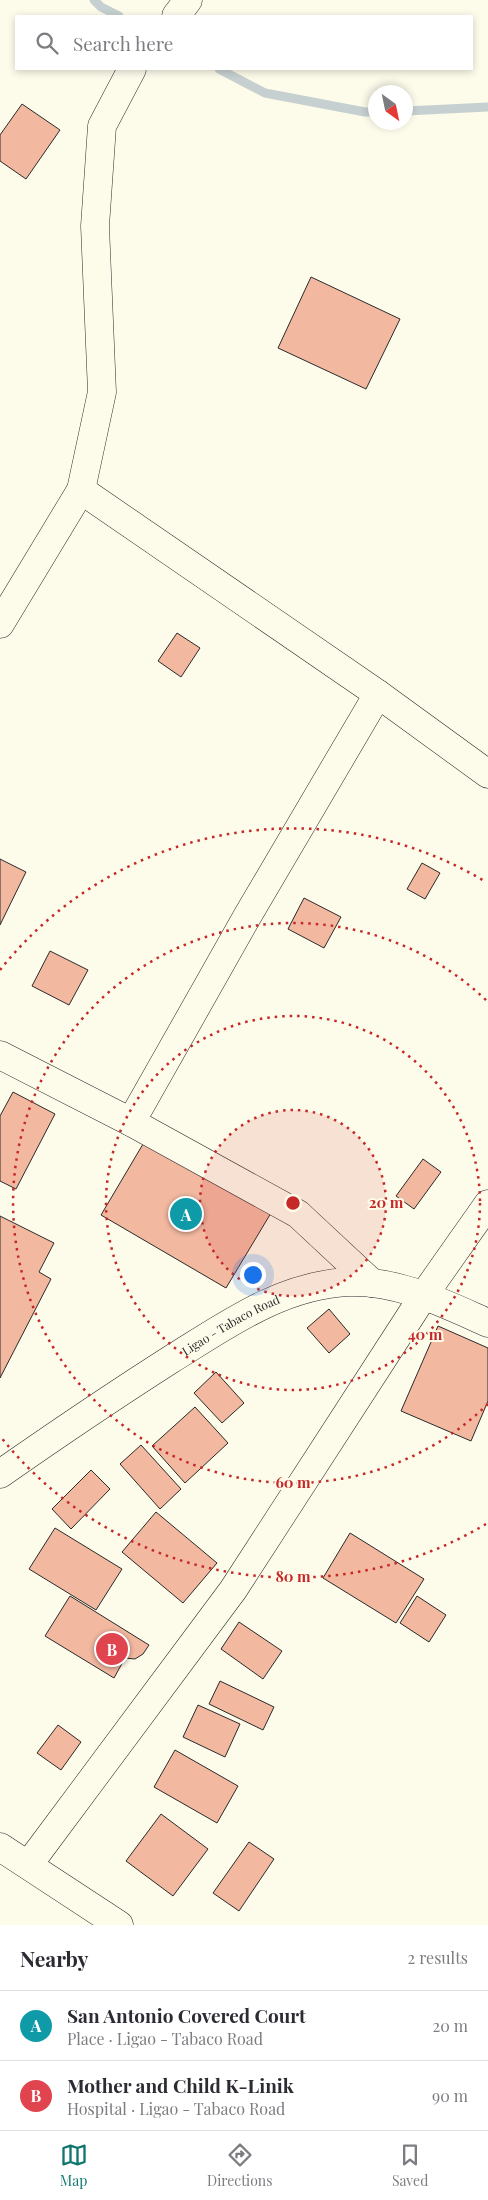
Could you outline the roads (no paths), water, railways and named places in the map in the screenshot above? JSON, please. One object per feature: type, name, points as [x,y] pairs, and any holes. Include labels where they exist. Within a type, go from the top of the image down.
[{"type":"street","points":[[177,15],[188,0]]},
{"type":"street","points":[[0,624],[81,490],[102,392],[95,226],[102,126],[131,70]]},
{"type":"street","points":[[81,490],[378,694],[488,774]]},
{"type":"street","points":[[130,1122],[248,914],[378,694]]},
{"type":"street","points":[[0,1055],[130,1122],[298,1214],[372,1283]]},
{"type":"street","points":[[29,1864],[232,1590],[424,1295],[488,1204]]},
{"type":"street","name":"Ligao - Tabaco Road","points":[[0,1474],[107,1400],[242,1315],[268,1302],[310,1287],[348,1282],[372,1283],[399,1288],[424,1295],[488,1323]]},
{"type":"street","points":[[0,1847],[29,1864],[119,1925]]},
{"type":"waterway","points":[[94,0],[101,7],[117,15]]},
{"type":"waterway","points":[[221,70],[265,93],[368,112]]},
{"type":"waterway","points":[[413,111],[488,107]]},
{"type":"place","name":"San Antonio Covered Court","points":[[186,1214]]},
{"type":"place","name":"Mother and Child K-Linik","points":[[112,1649]]}]
